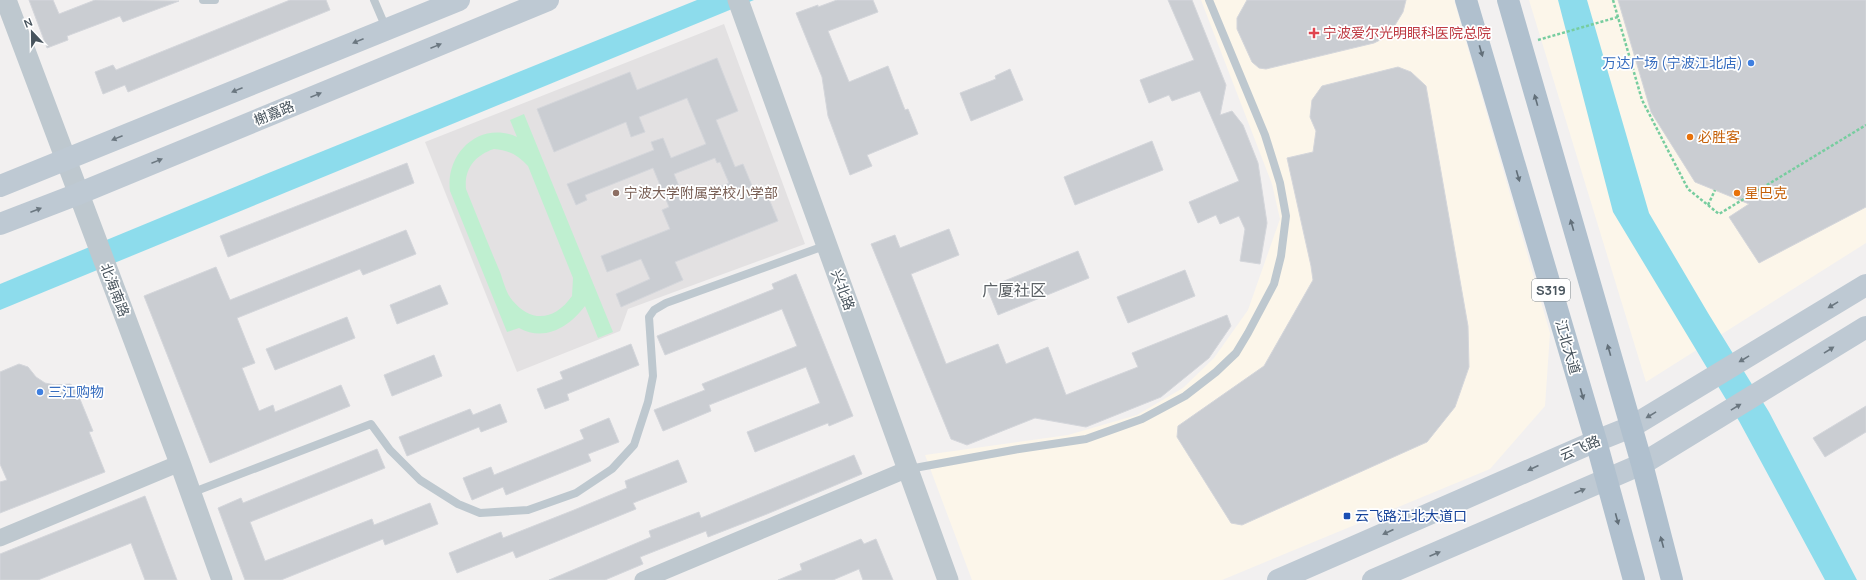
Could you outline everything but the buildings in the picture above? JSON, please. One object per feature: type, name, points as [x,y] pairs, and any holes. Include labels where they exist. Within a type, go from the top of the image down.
[{"type":"main road","points":[[0,186],[459,0]]},
{"type":"main road","name":"榭嘉路","points":[[0,224],[81,199],[548,0]]},
{"type":"main road","name":"江北大道","points":[[1466,0],[1596,441],[1634,580]]},
{"type":"main road","name":"S319","points":[[1508,0],[1642,464],[1672,580]]},
{"type":"main road","name":"云飞路","points":[[1278,580],[1631,427],[1866,285]]},
{"type":"main road","points":[[1374,580],[1642,464],[1866,327]]},
{"type":"street","name":"北海南路","points":[[6,0],[180,463],[222,580]]},
{"type":"street","name":"兴北路","points":[[738,0],[948,580]]},
{"type":"street","points":[[0,538],[180,463]]},
{"type":"street","points":[[643,580],[908,469]]},
{"type":"lane","points":[[203,0],[215,0]]},
{"type":"lane","points":[[374,0],[387,29]]},
{"type":"lane","points":[[908,469],[1019,449],[1086,439],[1142,420],[1185,396],[1216,372],[1236,353],[1274,284],[1281,256],[1286,216],[1280,183],[1265,135],[1209,0]]},
{"type":"lane","points":[[191,493],[371,424],[390,450],[420,480],[458,504],[480,513],[528,510],[576,494],[612,469],[634,445],[648,402],[653,376],[649,317],[654,310],[674,300],[827,245]]},
{"type":"path","points":[[1614,0],[1642,100],[1688,189],[1719,214],[1866,125]]},
{"type":"path","points":[[1532,42],[1618,17]]},
{"type":"path","points":[[1708,205],[1715,190]]},
{"type":"shaded area","points":[[1201,0],[1454,0],[1550,333],[1545,406],[1490,469],[1222,580],[972,580],[925,455],[1068,435],[1137,415],[1183,388],[1214,358],[1248,310],[1280,219],[1272,184]]},
{"type":"shaded area","points":[[1529,0],[1866,0],[1866,243],[1646,382]]},
{"type":"shaded area","name":"宁波大学附属学校小学部","points":[[724,24],[805,244],[628,309],[620,331],[517,372],[425,142]]},
{"type":"green space","points":[[524,114],[613,332],[598,338],[585,306],[579,314],[564,326],[547,333],[529,332],[519,328],[507,332],[450,191],[450,177],[453,164],[459,153],[468,143],[478,137],[490,133],[503,133],[517,137],[510,120]],"holes":[[[494,149],[512,154],[528,166],[573,278],[572,296],[565,304],[551,314],[535,316],[527,313],[512,300],[506,290],[466,189],[467,175],[476,159]]]},
{"type":"water","points":[[697,0],[754,0],[0,310],[0,284],[266,174]]},
{"type":"water","points":[[1558,0],[1587,0],[1649,213],[1769,412],[1857,580],[1825,580],[1739,421],[1613,212]]},
{"type":"place","name":"宁波爱尔光明眼科医院总院","points":[[1314,33]]},
{"type":"place","name":"万达广场 (宁波江北店)","points":[[1751,63]]},
{"type":"place","name":"必胜客","points":[[1690,137]]},
{"type":"place","name":"宁波大学附属学校小学部","points":[[616,193]]},
{"type":"place","name":"星巴克","points":[[1737,193]]},
{"type":"place","name":"三江购物","points":[[40,392]]},
{"type":"place","name":"云飞路江北大道口","points":[[1347,516]]},
{"type":"district","name":"广厦社区","points":[[1014,290]]}]
